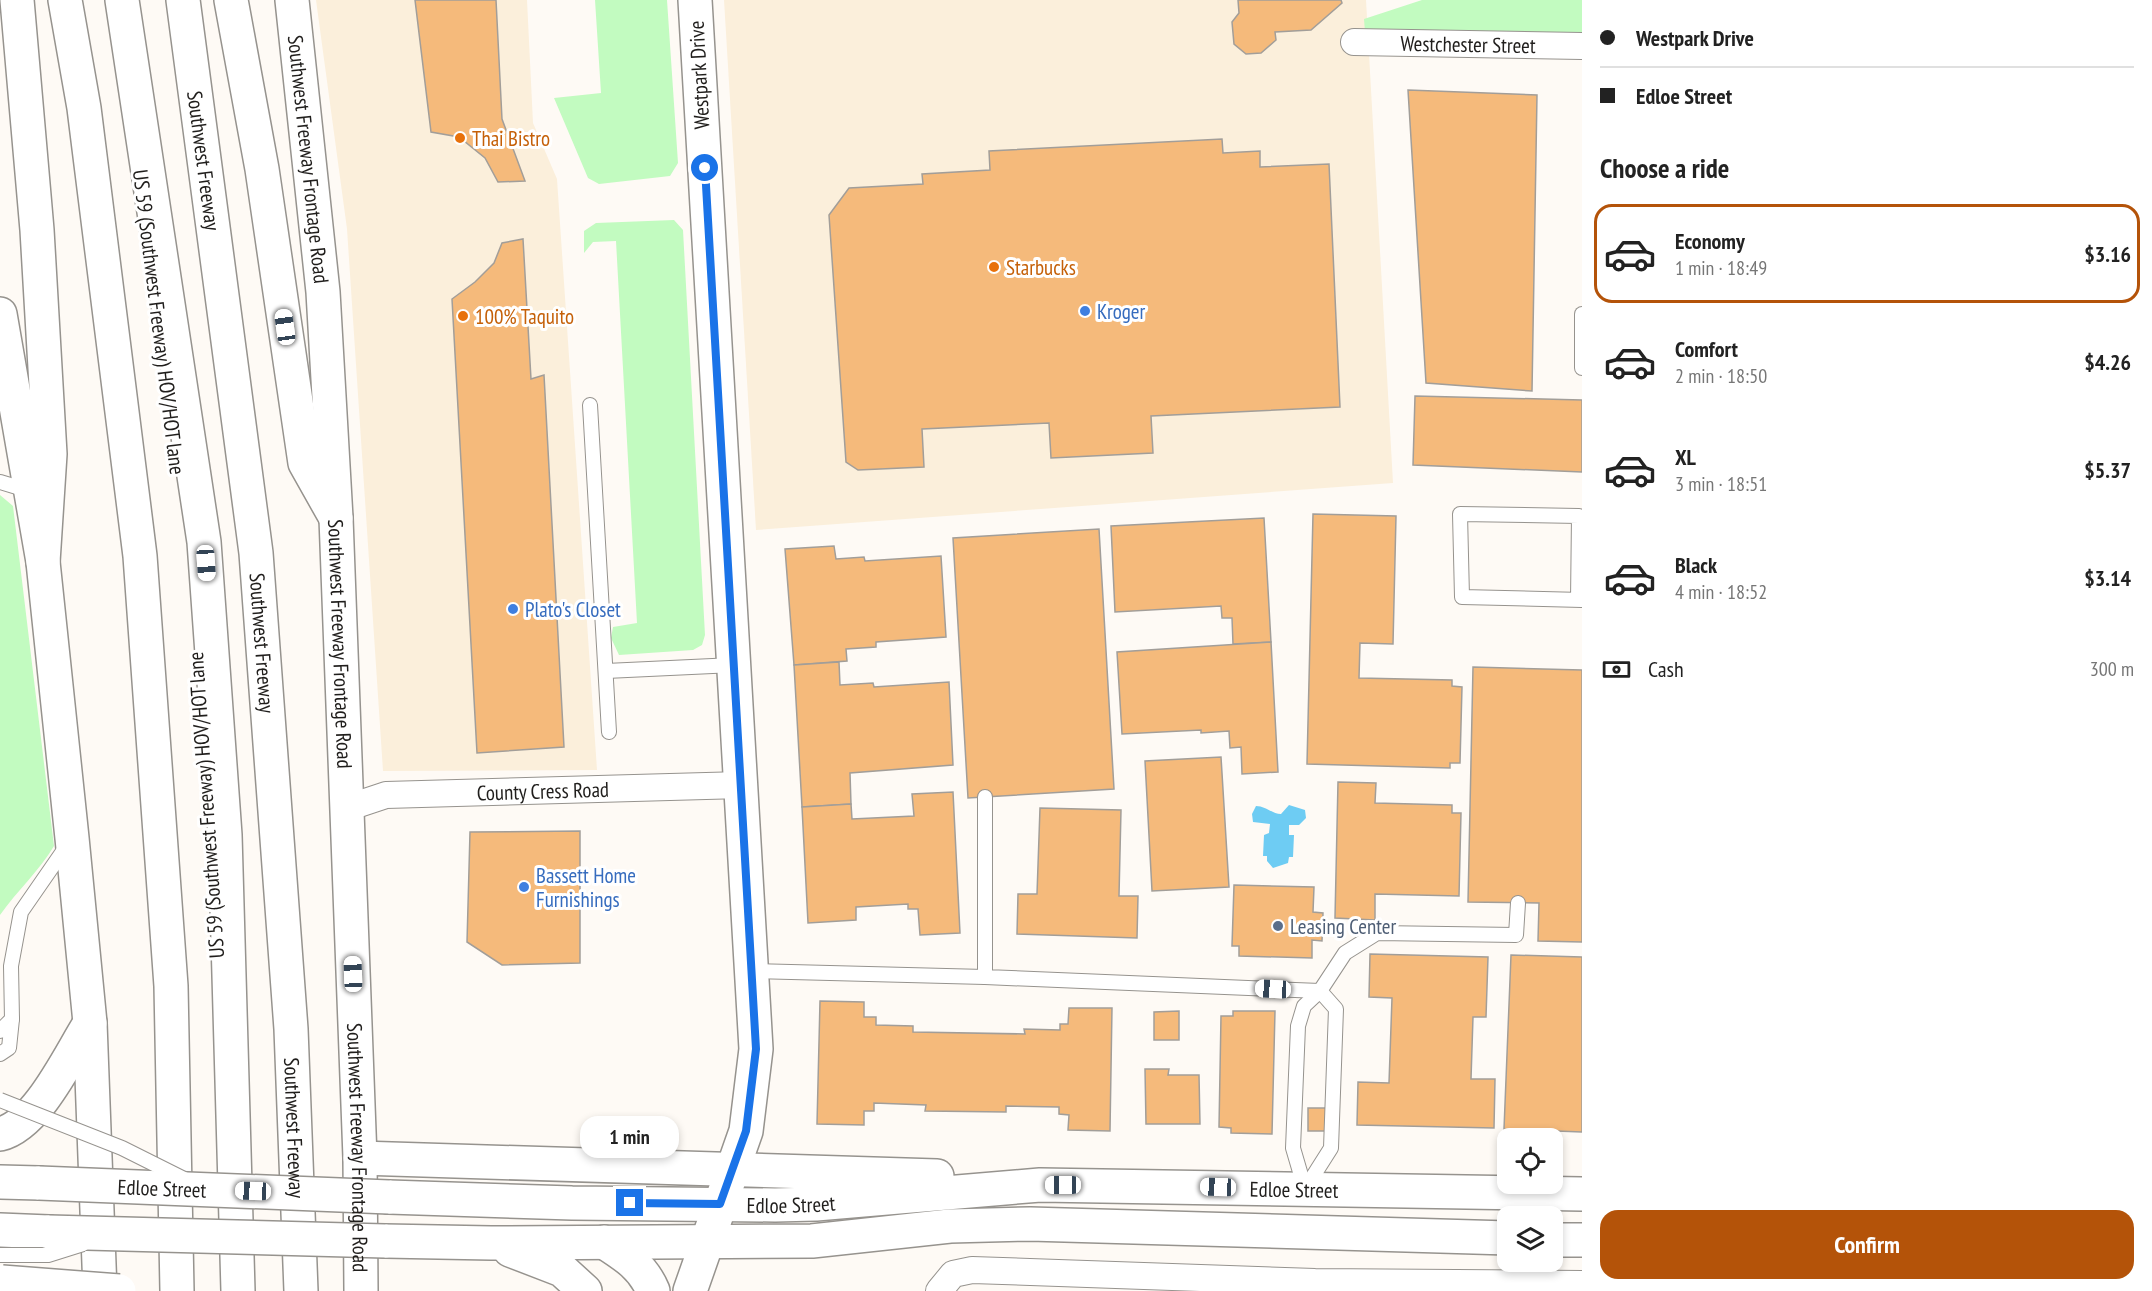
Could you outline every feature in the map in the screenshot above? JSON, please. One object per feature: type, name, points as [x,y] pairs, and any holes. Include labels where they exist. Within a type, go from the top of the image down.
[{"type":"main road","points":[[17,0],[37,230],[50,454],[43,562],[90,1023],[100,1291]]},
{"type":"main road","points":[[65,0],[84,108],[140,556],[171,986],[177,1291]]},
{"type":"main road","points":[[121,0],[204,542],[225,835],[237,1191],[238,1291]]},
{"type":"main road","name":"US 59 (Southwest Freeway) HOV/HOT lane","points":[[121,0],[175,441],[207,748],[218,1004],[222,1291]]},
{"type":"main road","name":"Southwest Freeway","points":[[183,0],[256,553],[291,1029],[301,1291]]},
{"type":"main road","points":[[231,0],[262,169],[305,463],[336,519]]},
{"type":"main road","name":"Southwest Freeway Frontage Road","points":[[292,0],[323,292],[336,519],[360,1158],[361,1291]]},
{"type":"main road","name":"Westpark Drive","points":[[690,1291],[746,1131],[756,1049],[695,0]]},
{"type":"main road","points":[[0,314],[15,487],[43,562]]},
{"type":"main road","points":[[0,1134],[22,1121],[58,1078],[90,1023]]},
{"type":"main road","points":[[360,1158],[927,1175],[1040,1185]]},
{"type":"main road","name":"Edloe Street","points":[[0,1182],[487,1200],[720,1204],[816,1204],[1040,1185],[1582,1194]]},
{"type":"main road","points":[[1304,1233],[1305,1189]]},
{"type":"main road","name":"Edloe Street","points":[[0,1230],[110,1236],[485,1243],[812,1240],[950,1226],[1108,1226],[1497,1239]]},
{"type":"main road","points":[[1563,1240],[1582,1240]]},
{"type":"main road","points":[[604,1242],[635,1263],[647,1277],[653,1291]]},
{"type":"main road","points":[[485,1243],[561,1270],[585,1291]]},
{"type":"main road","points":[[1,1273],[119,1291]]},
{"type":"street","name":"Westchester Street","points":[[1354,42],[1582,46]]},
{"type":"street","name":"County Cress Road","points":[[347,808],[386,795],[742,785]]},
{"type":"street","points":[[939,1289],[953,1274],[972,1270],[1315,1286],[1582,1284]]},
{"type":"lane","points":[[1582,314],[1582,368]]},
{"type":"lane","points":[[590,405],[609,732]]},
{"type":"lane","points":[[1460,514],[1579,516],[1580,600],[1462,597],[1460,514]]},
{"type":"lane","points":[[606,671],[734,665]]},
{"type":"lane","points":[[985,977],[986,797]]},
{"type":"lane","points":[[0,1054],[9,1048],[12,1018],[11,966],[21,912],[72,838]]},
{"type":"lane","points":[[1305,1189],[1293,1148],[1298,1026],[1304,1006],[1320,991],[1345,953],[1377,933],[1516,935],[1518,903]]},
{"type":"lane","points":[[753,970],[1320,991],[1336,1009],[1331,1148],[1305,1189]]},
{"type":"lane","points":[[0,1031],[12,1018]]},
{"type":"lane","points":[[0,1100],[122,1148],[202,1188]]},
{"type":"lane","points":[[1,1273],[48,1255],[110,1236]]},
{"type":"shaded area","points":[[316,0],[527,0],[533,123],[557,179],[597,770],[383,771],[347,229]]},
{"type":"shaded area","points":[[724,0],[1366,0],[1393,483],[756,530]]},
{"type":"green space","points":[[595,0],[667,0],[678,163],[670,176],[599,184],[588,178],[554,98],[601,93]]},
{"type":"green space","points":[[1422,0],[1582,0],[1582,34],[1365,32],[1364,19]]},
{"type":"green space","points":[[674,220],[683,230],[705,635],[702,645],[693,650],[619,655],[611,638],[613,627],[637,623],[616,241],[593,242],[584,253],[584,231],[596,223]]},
{"type":"green space","points":[[0,495],[13,506],[54,846],[0,915]]},
{"type":"water","points":[[1289,805],[1305,810],[1306,818],[1299,825],[1289,825],[1289,835],[1294,835],[1293,857],[1289,857],[1288,863],[1273,868],[1267,861],[1267,856],[1263,856],[1264,835],[1269,833],[1270,824],[1253,822],[1252,814],[1256,806],[1281,814]]},
{"type":"building","points":[[415,0],[496,0],[502,119],[525,181],[498,182],[485,158],[459,137],[431,132]]},
{"type":"building","points":[[1238,0],[1341,0],[1342,3],[1311,30],[1275,32],[1276,40],[1261,53],[1246,54],[1234,44],[1232,22],[1239,13]]},
{"type":"building","points":[[1408,90],[1537,95],[1532,391],[1426,383]]},
{"type":"building","name":"Kroger","points":[[1222,139],[1223,153],[1260,151],[1260,167],[1329,164],[1340,407],[1151,416],[1153,453],[1051,458],[1049,423],[922,429],[924,467],[858,470],[846,462],[829,215],[849,188],[923,184],[922,174],[990,170],[989,151]]},
{"type":"building","points":[[523,239],[531,379],[544,375],[564,747],[477,753],[452,299],[475,282],[494,263],[502,243]]},
{"type":"building","points":[[1415,396],[1582,400],[1582,472],[1413,465]]},
{"type":"building","points":[[1313,514],[1396,516],[1393,644],[1360,643],[1359,678],[1452,680],[1452,686],[1462,687],[1460,763],[1450,763],[1450,768],[1307,764]]},
{"type":"building","points":[[1264,518],[1271,642],[1233,644],[1232,618],[1222,618],[1221,606],[1115,612],[1111,526]]},
{"type":"building","points":[[1099,529],[1114,789],[968,798],[953,538]]},
{"type":"building","points":[[834,546],[836,559],[864,557],[865,561],[941,556],[946,637],[876,642],[876,647],[846,649],[847,661],[794,665],[785,549]]},
{"type":"building","points":[[1271,642],[1278,772],[1242,774],[1241,747],[1230,748],[1229,731],[1122,734],[1117,652]]},
{"type":"building","points":[[839,662],[840,685],[873,683],[874,687],[949,682],[953,765],[850,773],[851,804],[802,807],[794,665]]},
{"type":"building","points":[[1473,667],[1582,670],[1582,942],[1538,941],[1539,903],[1468,902]]},
{"type":"building","points":[[1221,757],[1229,887],[1152,891],[1145,761]]},
{"type":"building","points":[[1338,782],[1376,783],[1375,803],[1452,805],[1452,813],[1461,813],[1459,896],[1375,894],[1375,920],[1335,918]]},
{"type":"building","points":[[953,792],[960,933],[920,935],[918,909],[908,909],[908,904],[856,907],[856,920],[808,923],[802,807],[851,804],[852,819],[914,816],[912,794]]},
{"type":"building","points":[[1040,808],[1121,810],[1119,896],[1138,896],[1137,938],[1017,934],[1018,894],[1037,894]]},
{"type":"building","name":"Bassett Home Furnishings","points":[[580,831],[580,963],[502,965],[467,942],[470,832]]},
{"type":"building","name":"Leasing Center","points":[[1234,885],[1314,887],[1313,912],[1323,913],[1322,941],[1312,940],[1312,958],[1239,956],[1239,946],[1232,946]]},
{"type":"building","points":[[1370,954],[1488,957],[1486,1017],[1473,1017],[1471,1079],[1495,1079],[1494,1128],[1357,1125],[1358,1082],[1389,1083],[1392,998],[1369,997]]},
{"type":"building","points":[[1511,955],[1582,957],[1582,1132],[1563,1131],[1563,1128],[1504,1128]]},
{"type":"building","points":[[820,1001],[864,1002],[864,1017],[876,1017],[876,1025],[913,1026],[913,1032],[1025,1034],[1024,1029],[1060,1030],[1060,1024],[1068,1024],[1069,1008],[1112,1008],[1110,1131],[1068,1130],[1069,1115],[1059,1114],[1059,1107],[1006,1106],[1006,1112],[925,1111],[926,1105],[874,1103],[874,1111],[864,1111],[864,1125],[817,1124]]},
{"type":"building","points":[[1179,1011],[1179,1040],[1154,1040],[1154,1012]]},
{"type":"building","points":[[1233,1011],[1275,1011],[1272,1134],[1231,1133],[1231,1128],[1219,1127],[1221,1016],[1233,1016]]},
{"type":"building","points":[[1145,1069],[1169,1069],[1168,1075],[1199,1075],[1200,1124],[1146,1124]]},
{"type":"building","points":[[1308,1108],[1326,1108],[1326,1131],[1308,1131]]},
{"type":"place","name":"Thai Bistro","points":[[460,138]]},
{"type":"place","name":"Starbucks","points":[[994,267]]},
{"type":"place","name":"Kroger","points":[[1085,311]]},
{"type":"place","name":"100% Taquito","points":[[463,316]]},
{"type":"place","name":"Plato's Closet","points":[[513,609]]},
{"type":"place","name":"Bassett Home Furnishings","points":[[524,887]]},
{"type":"place","name":"Leasing Center","points":[[1278,926]]},
{"type":"route","points":[[630,1203],[720,1204],[746,1131],[756,1049],[752,947],[705,168]]}]
